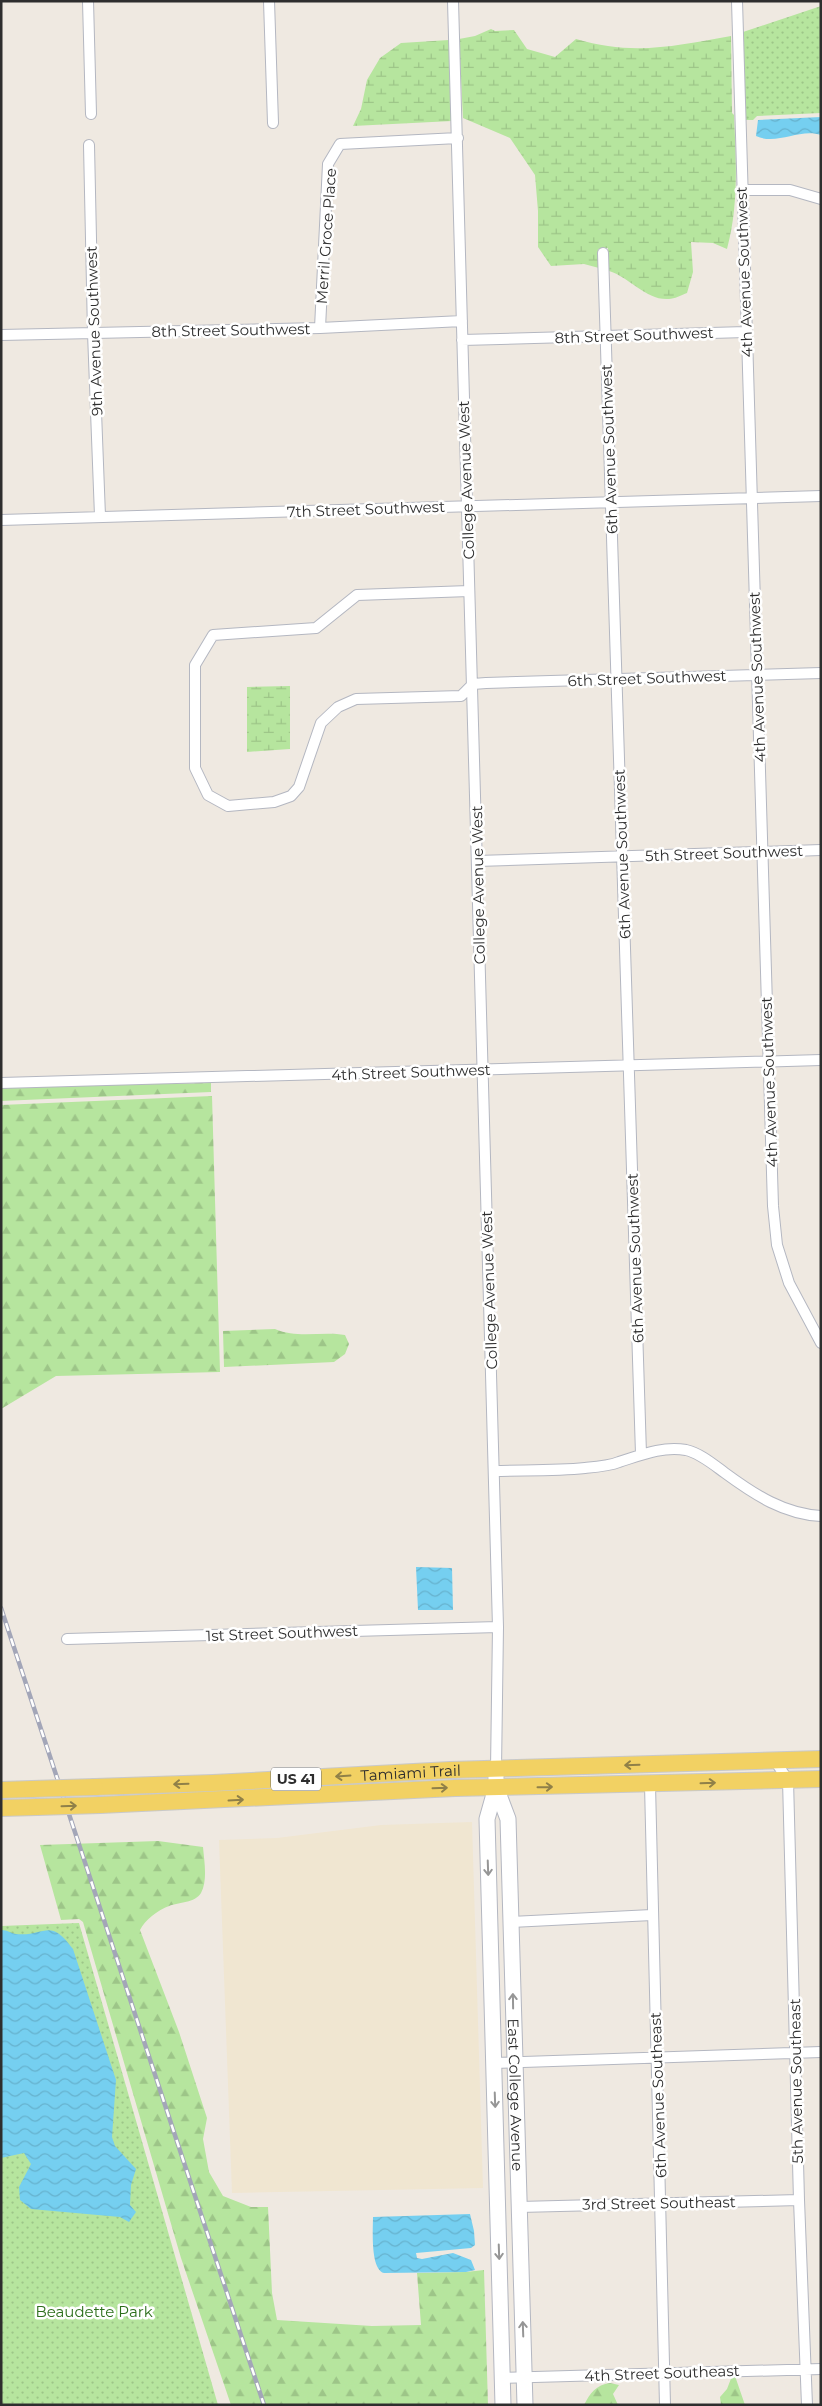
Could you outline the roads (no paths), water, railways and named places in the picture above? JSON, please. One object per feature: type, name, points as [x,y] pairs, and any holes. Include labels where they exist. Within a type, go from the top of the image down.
[{"type":"main road","name":"Tamiami Trail","points":[[1,1790],[496,1769],[821,1759]]},
{"type":"main road","points":[[650,1785],[651,1777],[671,1764]]},
{"type":"main road","name":"East College Avenue","points":[[496,1769],[496,1787],[487,1819],[503,2405]]},
{"type":"main road","name":"Tamiami Trail","points":[[1,1808],[496,1787],[821,1780]]},
{"type":"main road","name":"East College Avenue","points":[[496,1787],[508,1819],[526,2405]]},
{"type":"street","points":[[88,1],[91,114]]},
{"type":"street","points":[[269,1],[273,123]]},
{"type":"street","name":"College Avenue West","points":[[453,1],[498,1627],[496,1769]]},
{"type":"street","name":"4th Avenue Southwest","points":[[737,1],[773,1206],[777,1246],[789,1283],[821,1343]]},
{"type":"street","name":"Merril Groce Place","points":[[320,328],[328,164],[340,144],[458,138]]},
{"type":"street","name":"9th Avenue Southwest","points":[[90,145],[93,333],[100,516]]},
{"type":"street","points":[[742,190],[790,190],[821,199]]},
{"type":"street","name":"6th Avenue Southwest","points":[[604,253],[610,502],[641,1454]]},
{"type":"street","name":"8th Street Southwest","points":[[1,335],[320,328],[462,322]]},
{"type":"street","name":"8th Street Southwest","points":[[462,340],[746,332]]},
{"type":"street","name":"7th Street Southwest","points":[[1,520],[821,496]]},
{"type":"street","points":[[469,590],[357,595],[316,628],[213,636],[195,665],[194,768],[208,795],[228,806],[274,802],[291,796],[299,787],[321,723],[338,706],[356,699],[461,696],[473,684]]},
{"type":"street","name":"6th Street Southwest","points":[[473,684],[821,673]]},
{"type":"street","name":"5th Street Southwest","points":[[477,861],[821,850]]},
{"type":"street","name":"4th Street Southwest","points":[[1,1083],[821,1060]]},
{"type":"street","points":[[494,1471],[585,1468],[618,1463],[641,1454],[663,1449],[686,1450],[706,1459],[750,1492],[776,1506],[800,1515],[821,1516]]},
{"type":"street","name":"1st Street Southwest","points":[[67,1639],[498,1627]]},
{"type":"street","points":[[775,1761],[788,1780]]},
{"type":"street","name":"5th Avenue Southeast","points":[[788,1780],[799,2200],[807,2405]]},
{"type":"street","name":"6th Avenue Southeast","points":[[650,1785],[665,2405]]},
{"type":"street","points":[[511,1922],[652,1915]]},
{"type":"street","points":[[494,2063],[821,2052]]},
{"type":"street","name":"3rd Street Southeast","points":[[519,2207],[799,2200]]},
{"type":"street","name":"4th Street Southeast","points":[[503,2378],[821,2369]]},
{"type":"water","points":[[821,117],[821,135],[813,133],[772,139],[756,136],[758,120]]},
{"type":"water","points":[[416,1567],[452,1568],[453,1610],[418,1610]]},
{"type":"water","points":[[1,1930],[16,1934],[52,1931],[65,1939],[73,1949],[116,2080],[112,2137],[115,2146],[136,2169],[131,2185],[130,2205],[136,2212],[129,2222],[120,2217],[31,2209],[20,2200],[19,2187],[31,2164],[24,2153],[1,2158]]},
{"type":"water","points":[[470,2214],[475,2245],[471,2248],[416,2253],[417,2258],[422,2259],[453,2253],[471,2260],[475,2270],[466,2272],[384,2273],[376,2264],[373,2248],[373,2217]]},
{"type":"railway","points":[[1,1608],[264,2405]]},
{"type":"park label","name":"Beaudette Park","points":[[94,2311]]}]
